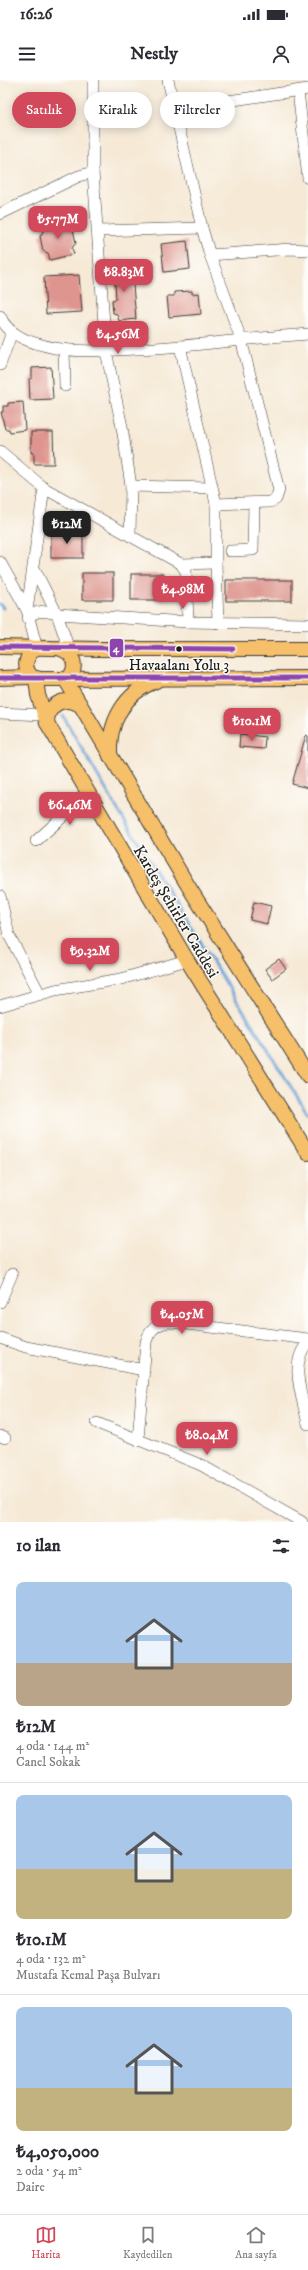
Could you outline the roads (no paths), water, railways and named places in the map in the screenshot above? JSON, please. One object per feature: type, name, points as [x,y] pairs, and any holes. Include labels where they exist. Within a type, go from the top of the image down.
[{"type":"main road","points":[[0,647],[65,649],[308,649]]},
{"type":"main road","points":[[34,678],[27,670],[26,661],[29,654],[36,648]]},
{"type":"main road","points":[[65,649],[71,655],[74,663],[72,672],[66,679]]},
{"type":"main road","points":[[0,678],[159,680],[308,678]]},
{"type":"main road","name":"Kardeş Şehirler Caddesi","points":[[34,678],[45,719],[88,794],[187,960],[308,1153]]},
{"type":"main road","name":"Kardeş Şehirler Caddesi","points":[[66,679],[110,756],[308,1076]]},
{"type":"main road","points":[[110,756],[110,738],[119,711],[136,692],[159,680]]},
{"type":"main road","points":[[45,719],[57,703],[66,700],[80,705]]},
{"type":"street","points":[[93,80],[93,172],[106,351],[122,427],[131,486],[130,536]]},
{"type":"street","points":[[168,80],[170,92]]},
{"type":"street","points":[[235,100],[303,90],[308,178]]},
{"type":"street","points":[[178,128],[202,228],[210,256],[241,339],[279,490],[276,499],[270,502],[216,504]]},
{"type":"street","points":[[0,214],[79,176],[93,172]]},
{"type":"street","points":[[98,231],[202,228]]},
{"type":"street","points":[[210,256],[290,249],[308,250]]},
{"type":"street","points":[[0,316],[12,332],[31,341],[64,349],[106,351],[180,346],[241,339],[308,334]]},
{"type":"street","points":[[0,365],[12,332]]},
{"type":"street","points":[[180,346],[216,504],[218,622]]},
{"type":"street","points":[[64,349],[65,386]]},
{"type":"street","points":[[0,450],[44,488],[181,564],[186,572],[188,622]]},
{"type":"street","points":[[131,486],[212,488]]},
{"type":"street","points":[[28,614],[44,488]]},
{"type":"street","points":[[230,551],[253,550],[254,503]]},
{"type":"street","points":[[0,562],[10,578],[28,614],[36,648]]},
{"type":"street","points":[[181,564],[216,563]]},
{"type":"street","points":[[10,578],[20,581],[28,580],[34,571]]},
{"type":"street","points":[[34,571],[57,614],[65,649]]},
{"type":"street","points":[[28,614],[45,611],[57,614],[188,622],[308,624]]},
{"type":"street","points":[[0,713],[45,719]]},
{"type":"street","points":[[36,841],[88,794]]},
{"type":"street","points":[[0,896],[9,934],[40,994]]},
{"type":"street","points":[[0,1006],[40,994],[120,979],[187,960]]},
{"type":"street","points":[[0,1302],[12,1274]]},
{"type":"street","points":[[138,1440],[147,1338],[155,1327],[165,1323],[308,1339]]},
{"type":"street","points":[[0,1338],[26,1346],[144,1370]]},
{"type":"street","points":[[308,1343],[301,1351],[298,1366],[308,1424]]},
{"type":"street","points":[[97,1423],[201,1465],[302,1522]]},
{"type":"waterway","points":[[0,604],[3,608]]},
{"type":"waterway","points":[[63,716],[119,812],[308,1114]]},
{"type":"place","name":"Havaalanı Yolu 3","points":[[179,649]]}]
